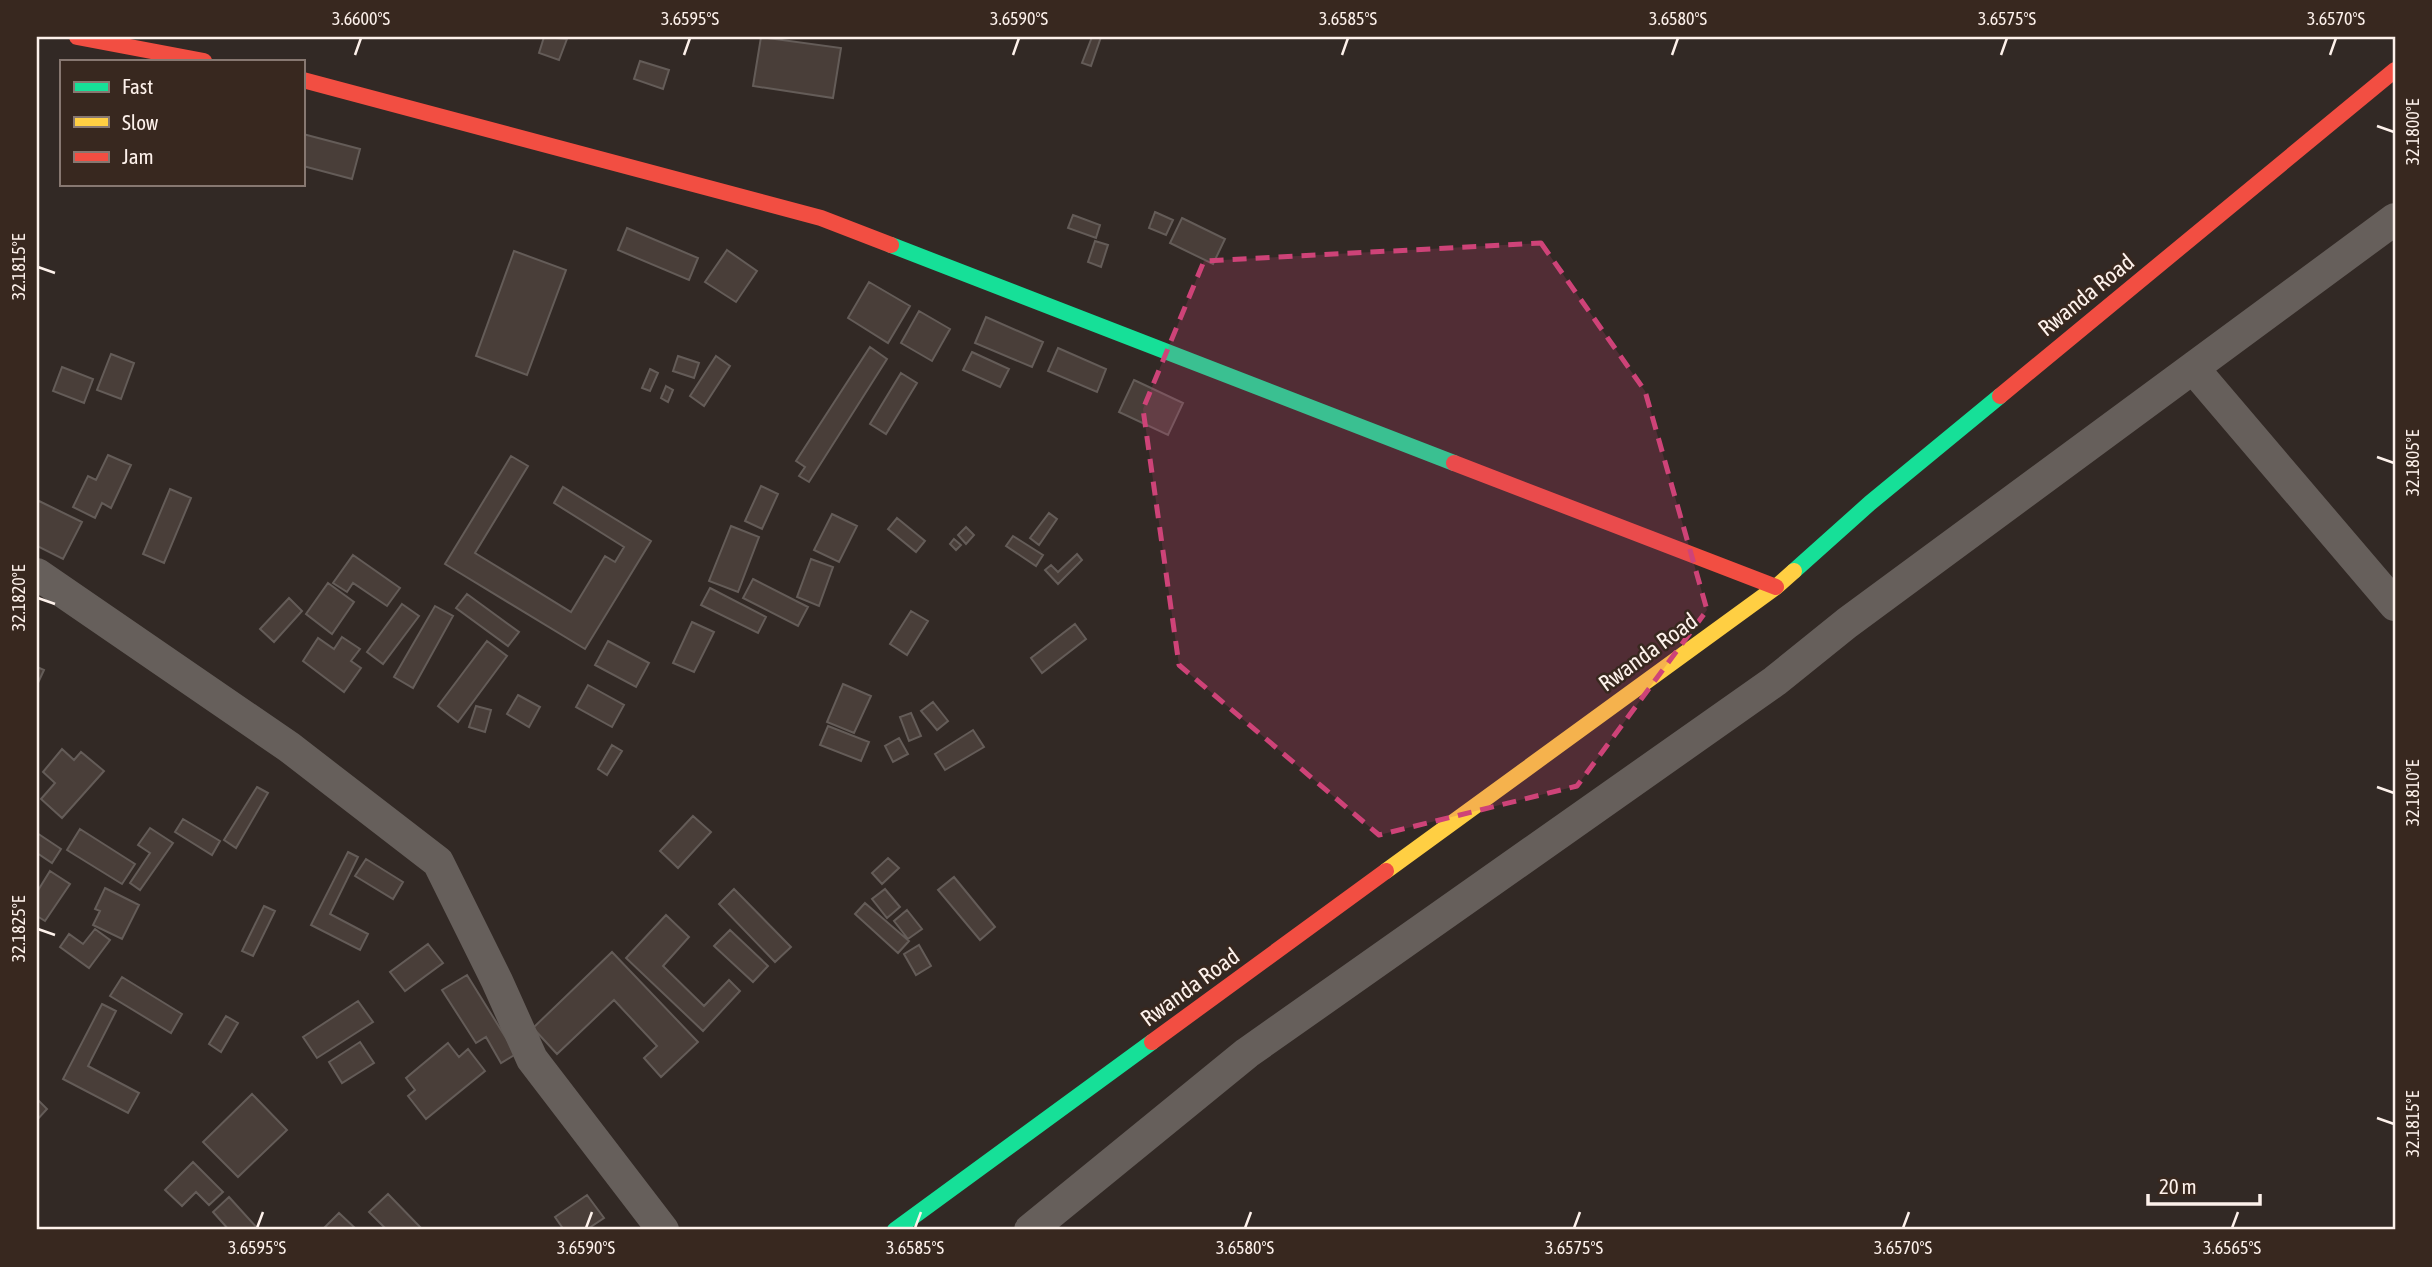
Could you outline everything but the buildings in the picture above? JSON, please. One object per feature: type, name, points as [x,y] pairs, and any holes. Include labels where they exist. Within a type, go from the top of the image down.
[{"type":"main road","points":[[77,37],[199,60]]},
{"type":"main road","name":"Rwanda Road","points":[[895,1230],[1776,587],[1870,503],[2395,70]]},
{"type":"main road","points":[[304,80],[821,218],[1776,587]]},
{"type":"street","points":[[1030,1230],[1247,1053],[1775,681],[1847,623],[2395,219]]},
{"type":"street","points":[[2193,368],[2395,606]]},
{"type":"street","points":[[37,574],[289,747],[438,862],[532,1059],[663,1230]]},
{"type":"highlighted area","points":[[1541,243],[1645,391],[1707,610],[1577,786],[1379,835],[1179,665],[1143,409],[1204,261]]},
{"type":"traffic: fast","points":[[891,245],[1454,463]]},
{"type":"traffic: fast","points":[[1794,571],[1870,503],[2000,396]]},
{"type":"traffic: fast","points":[[895,1230],[1152,1042]]},
{"type":"traffic: slow","points":[[1386,871],[1776,587],[1794,571]]},
{"type":"traffic: jam","points":[[77,37],[199,60]]},
{"type":"traffic: jam","points":[[2000,396],[2395,70]]},
{"type":"traffic: jam","points":[[304,80],[821,218],[891,245]]},
{"type":"traffic: jam","points":[[1454,463],[1776,587]]},
{"type":"traffic: jam","points":[[1152,1042],[1386,871]]}]
